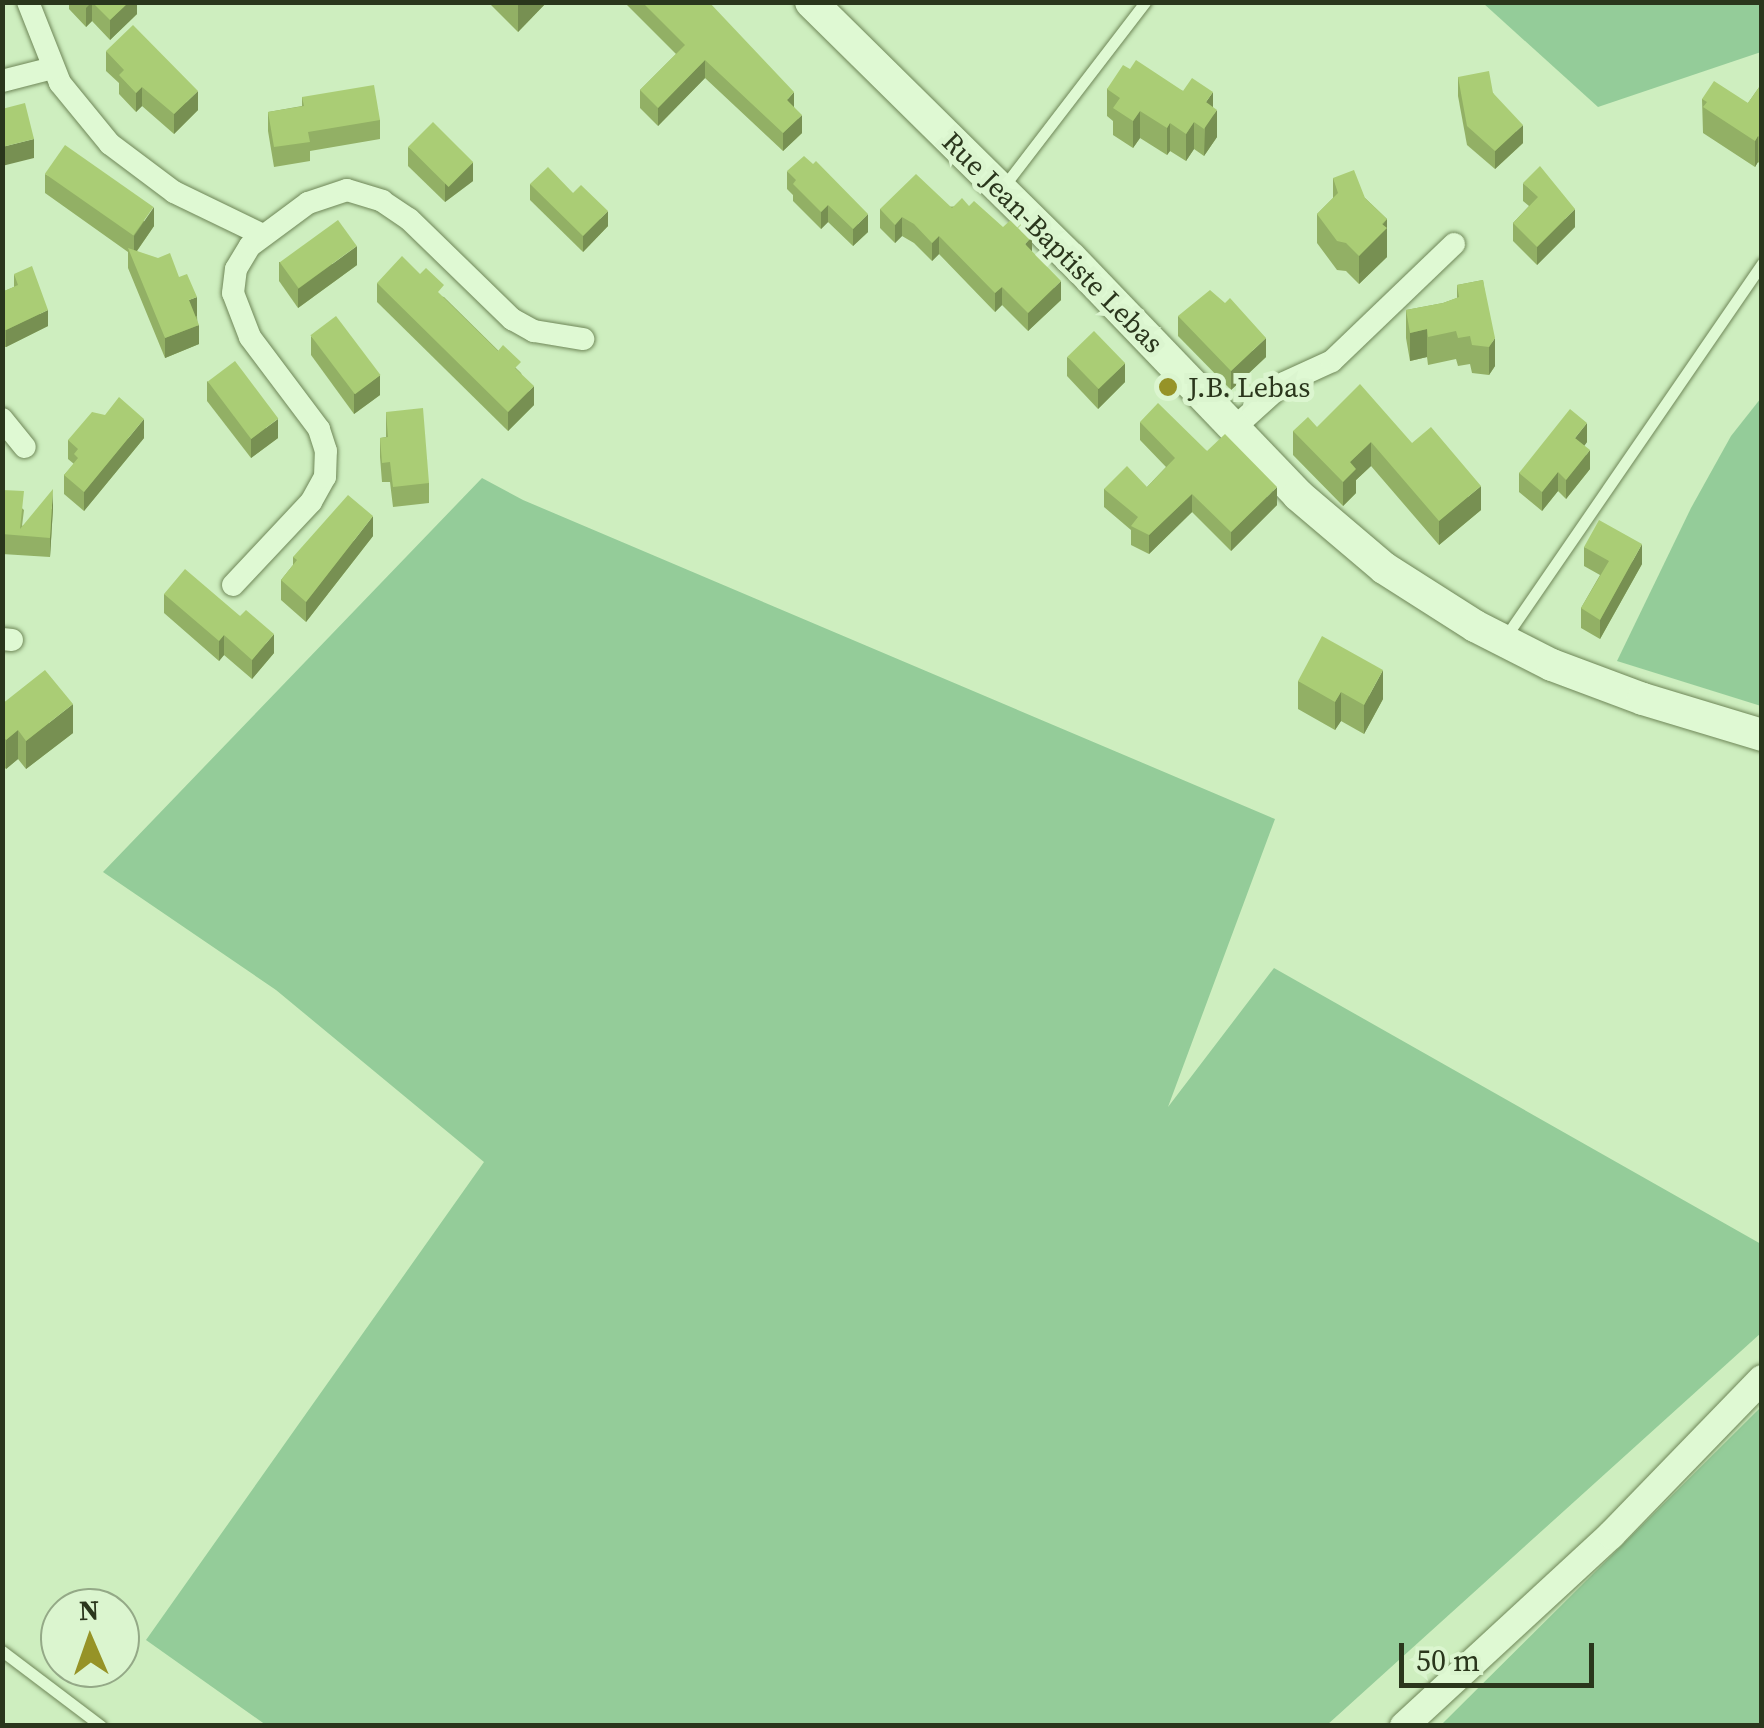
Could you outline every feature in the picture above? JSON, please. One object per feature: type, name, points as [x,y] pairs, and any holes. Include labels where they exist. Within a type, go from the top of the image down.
[{"type":"main road","name":"Rue Jean-Baptiste Lebas","points":[[811,2],[1002,189],[1234,428],[1361,550],[1444,608],[1503,641],[1596,683],[1762,735]]},
{"type":"street","points":[[28,2],[53,68],[82,113],[140,170],[263,234]]},
{"type":"street","points":[[2,81],[53,68]]},
{"type":"street","points":[[233,585],[311,502],[326,465],[319,429],[250,336],[236,308],[236,269],[263,234],[308,203],[334,191],[371,195],[410,218],[512,319],[534,330],[583,339]]},
{"type":"street","points":[[1234,428],[1284,384],[1332,362],[1454,244]]},
{"type":"street","points":[[2,419],[25,447]]},
{"type":"street","points":[[1404,1726],[1624,1523],[1762,1380]]},
{"type":"lane","points":[[1002,189],[1144,2]]},
{"type":"lane","points":[[1503,641],[1762,263]]},
{"type":"lane","points":[[2,1651],[101,1726]]},
{"type":"green space","points":[[1483,3],[1761,3],[1761,52],[1598,107]]},
{"type":"green space","points":[[1761,398],[1761,706],[1617,661],[1691,508],[1731,436]]},
{"type":"green space","points":[[482,478],[523,500],[1275,819],[1168,1107],[1274,968],[1761,1244],[1761,1333],[1327,1725],[266,1725],[146,1640],[484,1162],[276,990],[103,872]]},
{"type":"green space","points":[[1761,1407],[1761,1725],[1441,1725]]},
{"type":"building","points":[[92,2],[129,2],[110,20]]},
{"type":"building","points":[[642,2],[709,2],[794,92],[787,100],[802,115],[783,133],[705,60],[658,108],[640,90],[685,45]]},
{"type":"building","points":[[133,25],[198,91],[174,114],[142,87],[136,93],[119,75],[124,70],[106,51]]},
{"type":"building","points":[[1136,60],[1183,91],[1192,78],[1213,92],[1206,102],[1217,110],[1204,129],[1194,122],[1186,134],[1170,123],[1167,128],[1140,111],[1133,121],[1113,108],[1120,98],[1107,89],[1123,65],[1130,69]]},
{"type":"building","points":[[1489,71],[1493,93],[1523,125],[1495,151],[1467,126],[1458,77]]},
{"type":"building","points":[[1714,81],[1748,103],[1762,83],[1762,139],[1758,136],[1755,141],[1703,107],[1707,102],[1702,99]]},
{"type":"building","points":[[374,85],[380,120],[308,132],[310,142],[274,147],[268,112],[304,106],[302,97]]},
{"type":"building","points":[[25,103],[34,139],[2,147],[2,109]]},
{"type":"building","points":[[433,122],[473,162],[449,187],[408,147]]},
{"type":"building","points":[[65,145],[153,207],[133,236],[45,174]]},
{"type":"building","points":[[804,156],[813,164],[816,161],[868,214],[853,229],[828,205],[821,212],[793,184],[796,180],[787,171]]},
{"type":"building","points":[[1540,166],[1575,209],[1537,247],[1513,223],[1538,197],[1523,183]]},
{"type":"building","points":[[548,167],[573,193],[581,185],[608,211],[583,236],[530,184]]},
{"type":"building","points":[[1354,170],[1365,198],[1387,219],[1382,224],[1387,228],[1359,256],[1346,243],[1337,241],[1317,214],[1338,193],[1333,178]]},
{"type":"building","points":[[916,174],[952,208],[962,198],[969,206],[974,201],[1003,227],[1014,217],[1032,237],[1025,244],[1061,281],[1028,313],[1002,287],[995,293],[939,236],[932,243],[902,217],[895,225],[880,209]]},
{"type":"building","points":[[338,220],[357,246],[299,288],[280,262]]},
{"type":"building","points":[[128,248],[158,258],[170,253],[179,277],[187,274],[197,297],[189,300],[199,325],[165,338]]},
{"type":"building","points":[[402,256],[420,274],[426,268],[444,285],[438,292],[498,351],[503,345],[521,362],[515,368],[534,386],[508,412],[377,283]]},
{"type":"building","points":[[32,266],[48,310],[2,330],[2,292],[18,285],[14,274]]},
{"type":"building","points":[[1483,280],[1495,338],[1489,347],[1472,345],[1470,336],[1458,338],[1456,331],[1428,337],[1427,329],[1410,333],[1406,310],[1459,297],[1457,285]]},
{"type":"building","points":[[1210,290],[1225,303],[1230,298],[1266,338],[1231,371],[1178,316]]},
{"type":"building","points":[[336,316],[381,375],[355,394],[310,335]]},
{"type":"building","points":[[1094,331],[1125,363],[1099,389],[1067,357]]},
{"type":"building","points":[[235,361],[278,419],[251,439],[208,381]]},
{"type":"building","points":[[1360,384],[1412,443],[1431,427],[1481,486],[1439,521],[1371,442],[1350,462],[1356,469],[1343,482],[1293,431],[1308,417],[1317,427]]},
{"type":"building","points":[[119,397],[144,419],[84,492],[64,475],[78,458],[74,454],[78,449],[68,440],[92,412],[105,415]]},
{"type":"building","points":[[1158,403],[1207,451],[1225,434],[1277,487],[1231,532],[1192,494],[1149,535],[1131,526],[1138,517],[1104,489],[1127,466],[1147,487],[1175,458],[1140,422]]},
{"type":"building","points":[[423,408],[429,483],[393,487],[390,462],[382,463],[380,438],[388,437],[386,412]]},
{"type":"building","points":[[1570,409],[1587,423],[1575,438],[1590,450],[1566,480],[1558,472],[1542,492],[1519,473]]},
{"type":"building","points":[[53,489],[50,538],[2,534],[2,490],[24,491],[20,529]]},
{"type":"building","points":[[348,495],[373,516],[306,602],[281,580],[297,560],[293,557]]},
{"type":"building","points":[[1599,520],[1642,544],[1600,620],[1581,608],[1609,561],[1584,547]]},
{"type":"building","points":[[185,569],[240,616],[246,610],[274,634],[252,660],[224,635],[219,641],[164,594]]},
{"type":"building","points":[[1322,636],[1383,670],[1364,705],[1341,692],[1335,702],[1298,681]]},
{"type":"building","points":[[45,670],[73,704],[26,741],[18,730],[6,740],[2,736],[2,704]]},
{"type":"place","name":"J.B. Lebas","points":[[1168,387]]}]
